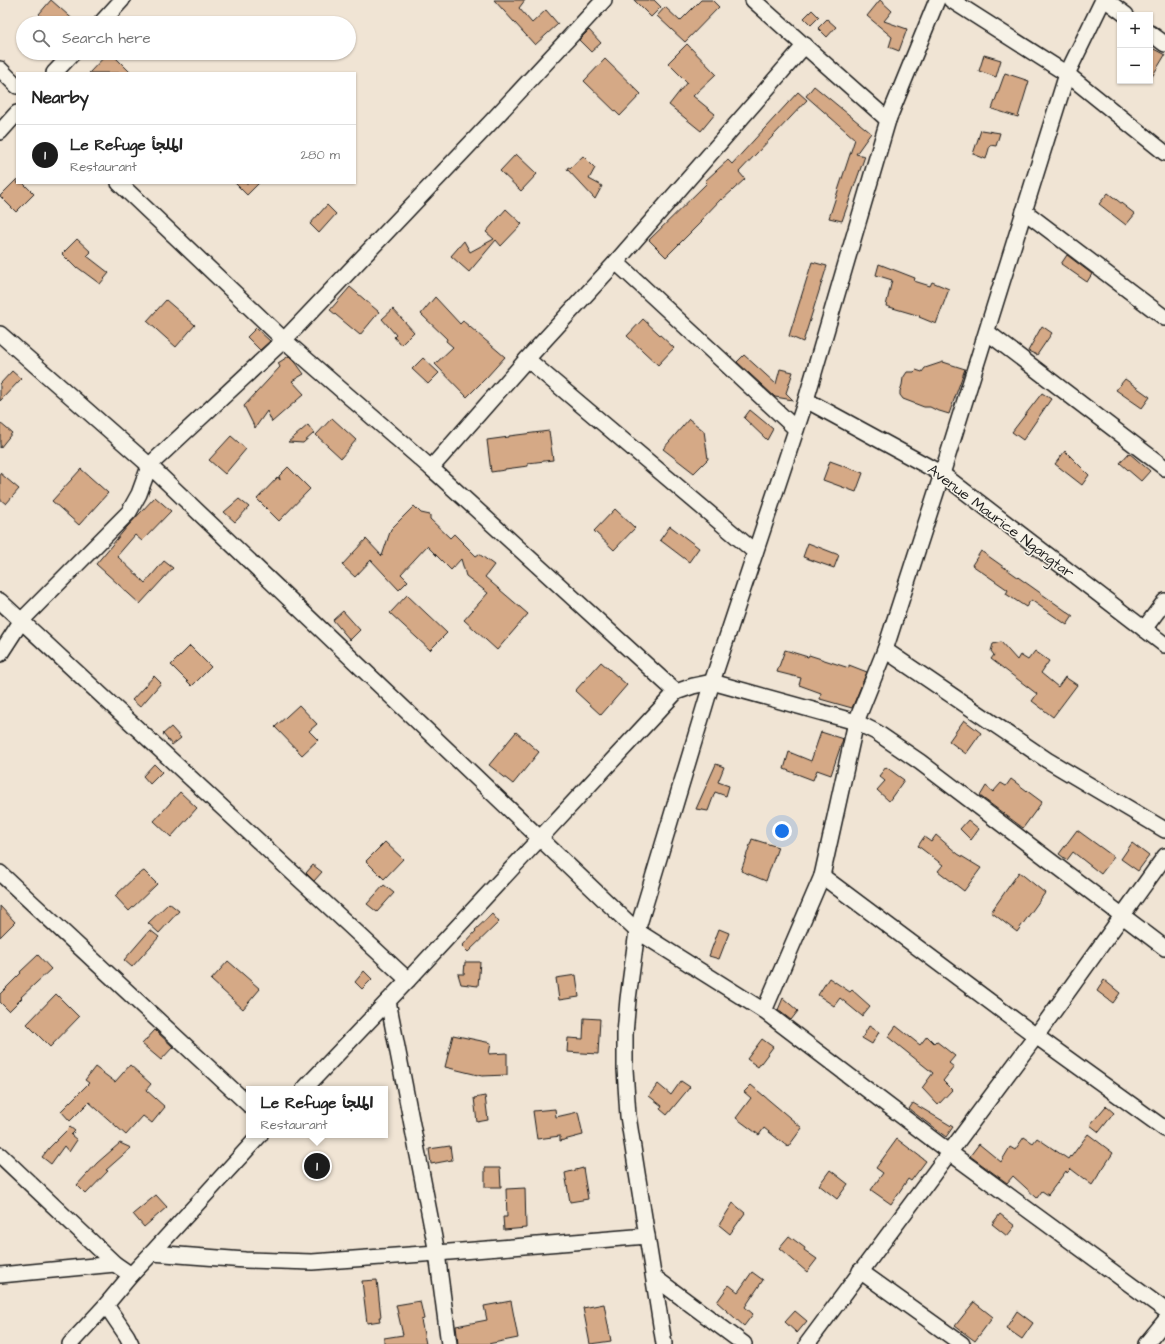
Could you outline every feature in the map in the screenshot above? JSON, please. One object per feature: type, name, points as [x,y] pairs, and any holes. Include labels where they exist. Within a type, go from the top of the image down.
[{"type":"street","points":[[107,16],[122,0]]},
{"type":"street","points":[[0,654],[22,620],[129,512],[139,494],[150,466],[284,340],[492,121],[604,0]]},
{"type":"street","points":[[753,0],[888,120]]},
{"type":"street","points":[[664,1344],[628,1116],[625,1070],[625,1034],[637,931],[712,682],[806,400],[888,120],[937,0]]},
{"type":"street","points":[[951,0],[1067,74],[1165,153]]},
{"type":"street","points":[[764,1011],[822,876],[856,722],[884,650],[942,474],[1067,74],[1104,0],[1122,12]]},
{"type":"street","points":[[1153,35],[1165,44]]},
{"type":"street","points":[[431,468],[527,359],[616,262],[805,45]]},
{"type":"street","points":[[55,72],[66,60]]},
{"type":"street","points":[[0,69],[16,85]]},
{"type":"street","points":[[0,132],[16,114]]},
{"type":"street","points":[[120,184],[284,340],[431,468],[676,692]]},
{"type":"street","points":[[1024,211],[1165,318]]},
{"type":"street","points":[[616,262],[796,429]]},
{"type":"street","points":[[987,332],[1165,468]]},
{"type":"street","points":[[0,334],[150,466],[637,931],[764,1011],[949,1152],[1165,1310]]},
{"type":"street","points":[[527,359],[755,552]]},
{"type":"street","name":"Avenue Maurice Ngangtar","points":[[806,400],[942,474],[1165,645]]},
{"type":"street","points":[[0,601],[408,980]]},
{"type":"street","points":[[1144,629],[1165,601]]},
{"type":"street","points":[[884,650],[1047,760],[1165,830]]},
{"type":"street","points":[[307,1086],[408,980],[676,692],[693,686],[712,682],[856,722],[876,732],[920,762],[1165,948]]},
{"type":"street","points":[[807,1344],[1036,1036],[1165,856]]},
{"type":"street","points":[[0,873],[246,1102]]},
{"type":"street","points":[[822,876],[1036,1036],[1165,1129]]},
{"type":"street","points":[[388,1001],[437,1253],[449,1344]]},
{"type":"street","points":[[70,1344],[131,1275],[257,1138]]},
{"type":"street","points":[[0,1155],[115,1264],[131,1275]]},
{"type":"street","points":[[152,1253],[245,1260],[312,1262],[647,1236]]},
{"type":"street","points":[[0,1275],[115,1264]]},
{"type":"street","points":[[860,1271],[962,1344]]},
{"type":"street","points":[[654,1277],[744,1344]]},
{"type":"street","points":[[106,1305],[131,1344]]},
{"type":"street","points":[[1146,1344],[1165,1321]]},
{"type":"building","points":[[51,0],[69,16],[41,16],[39,14]]},
{"type":"building","points":[[494,0],[525,0],[519,8],[532,23],[546,10],[558,24],[535,45]]},
{"type":"building","points":[[634,0],[654,0],[661,7],[651,17]]},
{"type":"building","points":[[701,0],[712,0],[719,7],[685,42],[657,16],[665,7],[680,21]]},
{"type":"building","points":[[880,0],[892,11],[884,21],[907,29],[899,51],[889,47],[892,37],[867,16]]},
{"type":"building","points":[[812,10],[819,17],[811,25],[804,18]]},
{"type":"building","points":[[827,19],[836,27],[827,37],[818,28]]},
{"type":"building","points":[[589,30],[601,43],[591,52],[579,40]]},
{"type":"building","points":[[687,44],[716,74],[693,96],[715,114],[701,131],[669,105],[687,82],[668,63]]},
{"type":"building","points":[[1153,49],[1165,55],[1153,75]]},
{"type":"building","points":[[984,55],[1001,60],[996,77],[979,71]]},
{"type":"building","points":[[605,59],[641,94],[620,116],[584,81]]},
{"type":"building","points":[[101,60],[118,60],[130,72],[90,72]]},
{"type":"building","points":[[1005,73],[1029,81],[1018,117],[992,109]]},
{"type":"building","points":[[814,86],[871,133],[856,154],[865,156],[842,221],[829,218],[855,139],[806,96]]},
{"type":"building","points":[[798,92],[807,100],[739,172],[745,179],[722,200],[721,199],[700,221],[701,222],[666,257],[649,240],[707,183],[705,181],[728,160],[732,164]]},
{"type":"building","points":[[981,130],[1000,133],[996,146],[990,145],[986,159],[973,154]]},
{"type":"building","points":[[516,154],[537,174],[521,191],[500,171]]},
{"type":"building","points":[[583,156],[595,168],[589,179],[602,186],[595,199],[567,169]]},
{"type":"building","points":[[16,180],[16,184],[24,184],[34,194],[16,212],[0,196]]},
{"type":"building","points":[[236,184],[258,184],[247,195]]},
{"type":"building","points":[[1108,193],[1135,214],[1126,225],[1099,204]]},
{"type":"building","points":[[327,205],[336,214],[319,233],[310,224]]},
{"type":"building","points":[[506,209],[522,224],[501,246],[496,240],[469,272],[451,256],[464,241],[470,252],[494,239],[486,232]]},
{"type":"building","points":[[77,239],[91,252],[87,256],[109,273],[100,284],[77,267],[76,268],[62,254]]},
{"type":"building","points":[[1067,255],[1092,274],[1087,282],[1061,264]]},
{"type":"building","points":[[812,262],[827,266],[803,342],[789,336]]},
{"type":"building","points":[[879,264],[915,278],[914,281],[930,286],[932,282],[949,289],[936,324],[919,317],[920,316],[886,306],[892,280],[876,275]]},
{"type":"building","points":[[350,287],[379,312],[360,335],[330,310]]},
{"type":"building","points":[[435,297],[460,324],[463,321],[505,357],[467,397],[435,364],[453,347],[446,341],[447,339],[421,314]]},
{"type":"building","points":[[166,300],[195,325],[176,347],[147,321]]},
{"type":"building","points":[[393,309],[414,332],[401,345],[394,337],[396,335],[382,319]]},
{"type":"building","points":[[643,319],[674,348],[658,365],[627,336]]},
{"type":"building","points":[[1042,326],[1052,333],[1037,355],[1028,351]]},
{"type":"building","points":[[256,328],[270,341],[260,350],[247,337]]},
{"type":"building","points":[[744,355],[776,384],[780,369],[793,372],[786,393],[793,400],[775,397],[737,362]]},
{"type":"building","points":[[289,356],[304,374],[292,381],[304,394],[272,422],[267,411],[255,428],[244,406],[280,367],[278,363]]},
{"type":"building","points":[[423,358],[439,373],[428,384],[412,369]]},
{"type":"building","points":[[943,362],[965,369],[949,414],[903,399],[900,395],[900,391],[903,378],[907,372],[914,372],[916,370],[922,372],[925,368]]},
{"type":"building","points":[[12,371],[21,379],[0,401],[0,384]]},
{"type":"building","points":[[1125,379],[1150,397],[1142,408],[1116,390]]},
{"type":"building","points":[[1042,393],[1051,399],[1023,440],[1012,432]]},
{"type":"building","points":[[750,410],[773,429],[767,440],[744,418]]},
{"type":"building","points":[[332,418],[356,440],[341,458],[316,435]]},
{"type":"building","points":[[689,419],[704,431],[708,459],[694,473],[663,449]]},
{"type":"building","points":[[0,423],[12,433],[0,448]]},
{"type":"building","points":[[308,425],[314,433],[303,443],[288,442]]},
{"type":"building","points":[[549,431],[553,460],[528,463],[528,466],[491,472],[487,440]]},
{"type":"building","points":[[231,436],[246,449],[225,474],[209,460]]},
{"type":"building","points":[[1065,451],[1089,475],[1082,485],[1055,464]]},
{"type":"building","points":[[1129,453],[1150,471],[1141,481],[1120,463]]},
{"type":"building","points":[[830,461],[863,473],[856,492],[823,480]]},
{"type":"building","points":[[288,467],[310,489],[279,521],[257,499],[278,477],[280,480],[279,476]]},
{"type":"building","points":[[81,469],[108,493],[79,525],[52,501]]},
{"type":"building","points":[[0,473],[19,489],[6,504],[0,499]]},
{"type":"building","points":[[155,497],[171,511],[142,541],[135,535],[117,556],[145,583],[164,561],[173,568],[140,604],[96,564]]},
{"type":"building","points":[[239,499],[249,507],[235,522],[224,512]]},
{"type":"building","points":[[414,506],[421,513],[430,515],[430,519],[450,538],[454,534],[476,556],[479,554],[494,565],[485,577],[528,614],[497,650],[464,620],[488,593],[466,576],[461,559],[451,570],[427,546],[401,574],[408,581],[399,590],[371,560],[355,577],[342,565],[366,539],[382,556],[391,529]]},
{"type":"building","points":[[615,509],[635,528],[614,550],[594,531]]},
{"type":"building","points":[[670,526],[699,548],[689,562],[660,540]]},
{"type":"building","points":[[808,543],[839,555],[834,568],[803,557]]},
{"type":"building","points":[[981,551],[1073,616],[1067,625],[1031,600],[1026,607],[1006,594],[1008,590],[972,565]]},
{"type":"building","points":[[407,595],[447,633],[430,650],[390,613]]},
{"type":"building","points":[[343,611],[360,630],[350,640],[333,620]]},
{"type":"building","points":[[1001,642],[1017,660],[1020,655],[1028,660],[1035,651],[1049,661],[1041,673],[1058,687],[1065,677],[1077,685],[1053,717],[1032,701],[1037,694],[991,659],[994,655],[991,651],[993,644]]},
{"type":"building","points":[[190,646],[211,667],[192,686],[171,665]]},
{"type":"building","points":[[785,650],[808,657],[809,655],[849,668],[849,665],[867,672],[852,708],[820,699],[821,693],[799,685],[801,678],[777,672]]},
{"type":"building","points":[[601,662],[627,685],[601,715],[575,691]]},
{"type":"building","points":[[154,676],[161,683],[140,707],[132,700]]},
{"type":"building","points":[[299,705],[317,724],[309,731],[318,740],[302,755],[275,727]]},
{"type":"building","points":[[964,720],[981,733],[966,754],[949,741]]},
{"type":"building","points":[[171,727],[181,738],[172,745],[163,734]]},
{"type":"building","points":[[516,732],[539,752],[513,784],[489,765]]},
{"type":"building","points":[[821,732],[843,739],[831,775],[817,770],[813,780],[784,769],[789,752],[811,761]]},
{"type":"building","points":[[154,764],[162,772],[150,784],[143,776]]},
{"type":"building","points":[[716,764],[724,767],[718,782],[729,786],[726,796],[715,792],[708,811],[696,809]]},
{"type":"building","points":[[886,767],[904,780],[889,801],[877,790],[885,781],[879,776]]},
{"type":"building","points":[[1011,779],[1042,802],[1023,828],[980,796],[986,786],[993,792],[1001,783],[1006,786]]},
{"type":"building","points":[[180,792],[197,808],[171,837],[154,821]]},
{"type":"building","points":[[968,820],[979,829],[971,840],[960,829]]},
{"type":"building","points":[[1077,830],[1114,857],[1101,874],[1073,852],[1067,860],[1059,854]]},
{"type":"building","points":[[936,835],[958,854],[981,868],[964,891],[938,871],[943,865],[918,846],[924,837],[931,842]]},
{"type":"building","points":[[752,839],[778,847],[766,881],[741,871]]},
{"type":"building","points":[[385,842],[403,859],[384,879],[366,861]]},
{"type":"building","points":[[1132,843],[1149,856],[1138,871],[1121,859]]},
{"type":"building","points":[[313,865],[322,872],[314,881],[306,873]]},
{"type":"building","points":[[144,871],[157,884],[129,911],[115,896],[137,875]]},
{"type":"building","points":[[1019,872],[1045,893],[1017,932],[991,912]]},
{"type":"building","points":[[384,885],[394,893],[377,912],[367,904]]},
{"type":"building","points":[[169,903],[179,911],[159,933],[148,923]]},
{"type":"building","points":[[0,906],[15,922],[0,937]]},
{"type":"building","points":[[492,914],[499,922],[468,952],[462,946],[476,931],[475,930]]},
{"type":"building","points":[[719,929],[729,933],[719,959],[709,956]]},
{"type":"building","points":[[150,930],[159,937],[132,967],[124,960]]},
{"type":"building","points":[[38,955],[51,969],[21,997],[22,998],[9,1011],[0,1002],[0,994]]},
{"type":"building","points":[[228,961],[260,989],[243,1009],[211,980]]},
{"type":"building","points":[[465,962],[480,962],[478,986],[461,984],[458,974],[464,974]]},
{"type":"building","points":[[364,971],[372,979],[362,989],[355,982]]},
{"type":"building","points":[[576,975],[579,997],[559,1000],[556,978]]},
{"type":"building","points":[[829,978],[850,992],[852,990],[870,1006],[862,1016],[840,998],[834,1006],[818,995]]},
{"type":"building","points":[[1104,980],[1120,993],[1113,1003],[1097,991]]},
{"type":"building","points":[[56,994],[79,1017],[50,1047],[27,1024]]},
{"type":"building","points":[[783,998],[798,1011],[791,1020],[778,1010]]},
{"type":"building","points":[[584,1018],[600,1019],[598,1054],[567,1052],[568,1038],[583,1039]]},
{"type":"building","points":[[869,1026],[879,1032],[872,1044],[862,1038]]},
{"type":"building","points":[[896,1026],[920,1045],[927,1036],[934,1043],[936,1041],[955,1056],[949,1063],[954,1067],[943,1081],[952,1090],[938,1105],[922,1088],[933,1073],[888,1037]]},
{"type":"building","points":[[155,1030],[173,1047],[161,1060],[142,1044]]},
{"type":"building","points":[[453,1035],[491,1043],[489,1054],[507,1053],[507,1075],[482,1076],[445,1067]]},
{"type":"building","points":[[762,1039],[773,1047],[758,1067],[747,1059]]},
{"type":"building","points":[[130,1065],[151,1084],[146,1090],[165,1107],[152,1123],[143,1116],[126,1135],[89,1102],[70,1121],[61,1111],[89,1083],[85,1080],[95,1067],[115,1082]]},
{"type":"building","points":[[681,1081],[690,1087],[667,1115],[660,1109],[662,1106],[649,1096],[658,1084],[671,1095]]},
{"type":"building","points":[[751,1085],[802,1128],[788,1147],[764,1128],[759,1135],[736,1118],[751,1098],[744,1092]]},
{"type":"building","points":[[485,1096],[488,1120],[477,1122],[474,1098]]},
{"type":"building","points":[[913,1103],[953,1127],[946,1137],[909,1109]]},
{"type":"building","points":[[1106,1106],[1114,1113],[1099,1132],[1090,1125]]},
{"type":"building","points":[[555,1109],[556,1117],[578,1112],[583,1135],[560,1141],[560,1136],[537,1139],[533,1111]]},
{"type":"building","points":[[70,1127],[75,1131],[71,1135],[77,1140],[69,1152],[64,1146],[51,1164],[42,1157]]},
{"type":"building","points":[[1088,1134],[1113,1153],[1092,1185],[1071,1169],[1067,1173],[1066,1171],[1048,1195],[1042,1191],[1037,1198],[1013,1176],[1007,1183],[970,1156],[979,1144],[1001,1162],[1010,1147],[1015,1150],[1024,1137],[1033,1143],[1037,1138],[1068,1159]]},
{"type":"building","points":[[897,1139],[926,1161],[911,1181],[908,1179],[891,1204],[871,1190],[883,1173],[876,1168]]},
{"type":"building","points":[[120,1143],[131,1148],[106,1170],[108,1171],[86,1194],[77,1185],[97,1163]]},
{"type":"building","points":[[450,1146],[452,1160],[431,1164],[429,1149]]},
{"type":"building","points":[[485,1168],[500,1168],[501,1187],[485,1187]]},
{"type":"building","points":[[583,1168],[588,1199],[570,1202],[565,1173]]},
{"type":"building","points":[[830,1170],[848,1184],[837,1199],[819,1185]]},
{"type":"building","points":[[525,1188],[526,1228],[504,1230],[503,1217],[507,1217],[506,1189]]},
{"type":"building","points":[[156,1195],[167,1207],[144,1227],[133,1214]]},
{"type":"building","points":[[733,1203],[745,1213],[730,1234],[719,1225]]},
{"type":"building","points":[[1000,1214],[1015,1226],[1007,1236],[992,1224]]},
{"type":"building","points":[[789,1236],[805,1248],[804,1250],[817,1259],[807,1272],[779,1248]]},
{"type":"building","points":[[752,1272],[763,1280],[745,1307],[753,1314],[744,1326],[717,1302],[729,1285],[738,1292]]},
{"type":"building","points":[[377,1280],[381,1317],[379,1317],[380,1321],[367,1323],[362,1281]]},
{"type":"building","points":[[420,1301],[424,1319],[421,1320],[426,1344],[384,1344],[384,1338],[403,1335],[396,1305]]},
{"type":"building","points":[[511,1301],[518,1338],[488,1344],[458,1344],[456,1326],[487,1320],[484,1306]]},
{"type":"building","points":[[974,1302],[993,1317],[975,1341],[955,1326]]},
{"type":"building","points":[[604,1304],[611,1341],[590,1344],[583,1308]]},
{"type":"building","points":[[795,1311],[807,1321],[797,1333],[785,1322]]},
{"type":"building","points":[[1017,1311],[1033,1323],[1022,1339],[1006,1328]]},
{"type":"place","name":"Le Refuge الملجأ","points":[[317,1166]]}]
